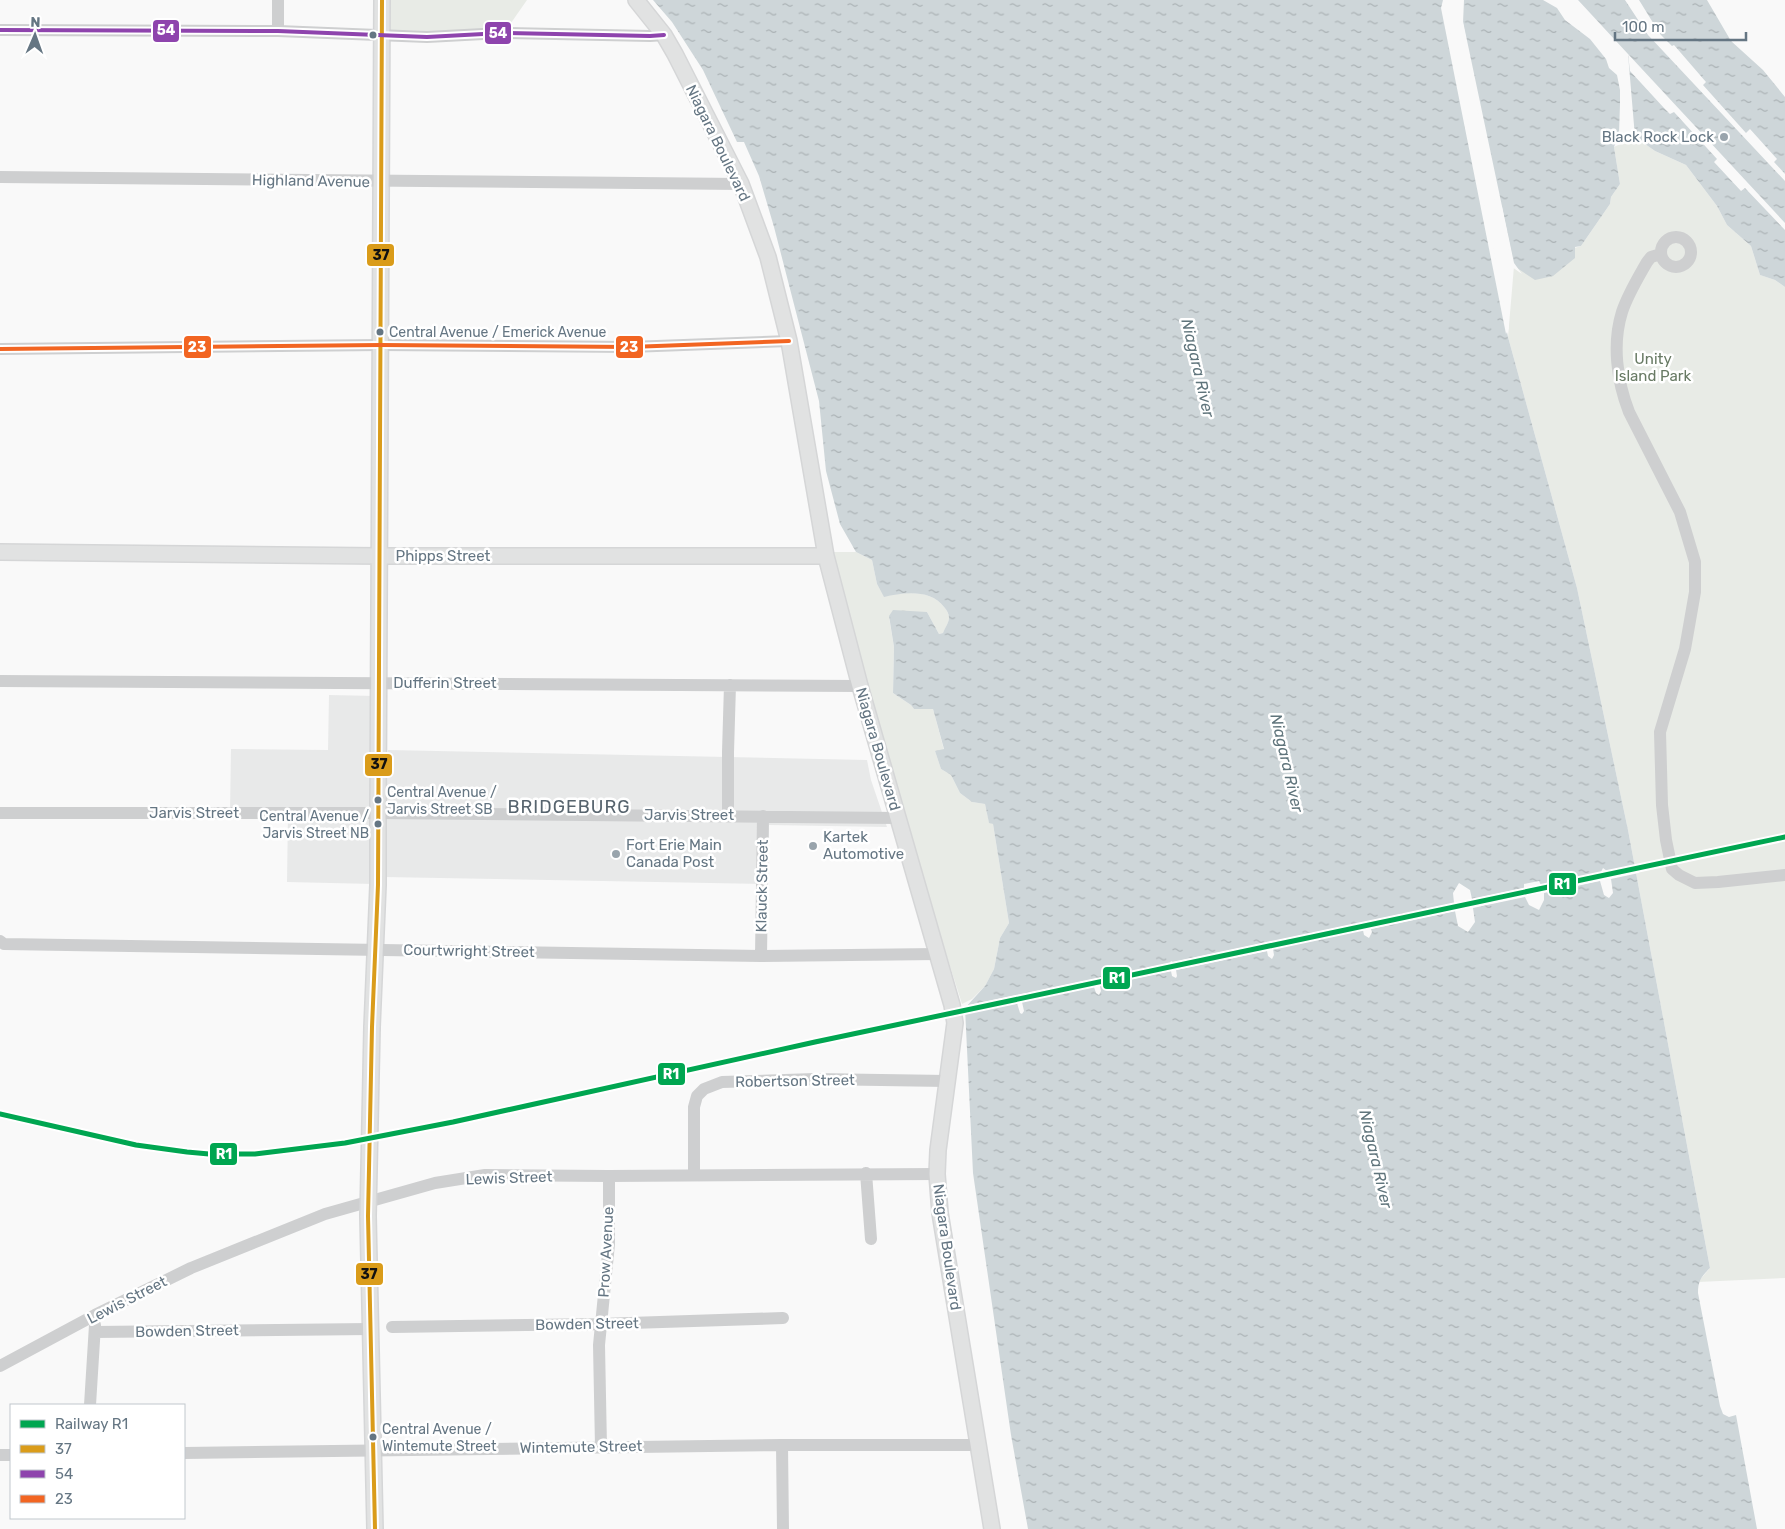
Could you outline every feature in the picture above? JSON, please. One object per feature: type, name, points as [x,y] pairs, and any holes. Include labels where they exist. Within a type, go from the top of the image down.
[{"type":"main road","points":[[375,1529],[368,1216],[374,949],[378,884],[382,0]]},
{"type":"main road","name":"Niagara Boulevard","points":[[636,0],[664,35],[741,184],[768,257],[790,341],[826,556],[860,686],[952,1005],[955,1023],[938,1150],[937,1174],[940,1213],[992,1529]]},
{"type":"main road","name":"Phipps Street","points":[[0,552],[379,556],[826,556]]},
{"type":"street","points":[[278,0],[278,31]]},
{"type":"street","points":[[0,30],[278,31],[427,37],[502,33],[664,35]]},
{"type":"street","name":"Highland Avenue","points":[[0,177],[741,184]]},
{"type":"street","points":[[1662,254],[1651,257],[1647,262],[1627,300],[1620,321],[1617,349],[1618,370],[1629,412],[1680,512],[1695,562],[1695,592],[1684,649],[1660,732],[1662,805],[1666,840],[1672,869],[1678,875],[1695,883],[1785,875]]},
{"type":"street","points":[[0,349],[381,345],[630,346],[790,341]]},
{"type":"street","name":"Dufferin Street","points":[[0,681],[860,686]]},
{"type":"street","points":[[728,815],[730,685]]},
{"type":"street","name":"Jarvis Street","points":[[0,813],[378,813],[898,818]]},
{"type":"street","name":"Klauck Street","points":[[761,956],[763,816]]},
{"type":"street","name":"Courtwright Street","points":[[0,941],[4,944],[761,956],[938,954]]},
{"type":"street","name":"Robertson Street","points":[[694,1175],[694,1107],[697,1096],[704,1089],[722,1082],[814,1080],[947,1081]]},
{"type":"street","points":[[866,1173],[872,1239]]},
{"type":"street","name":"Lewis Street","points":[[0,1366],[95,1315],[191,1268],[325,1214],[436,1183],[485,1175],[937,1174]]},
{"type":"street","name":"Prow Avenue","points":[[601,1447],[600,1324],[609,1244],[609,1176]]},
{"type":"street","points":[[90,1404],[95,1315]]},
{"type":"street","name":"Bowden Street","points":[[392,1327],[600,1324],[783,1318]]},
{"type":"street","name":"Bowden Street","points":[[95,1332],[370,1329]]},
{"type":"street","name":"Wintemute Street","points":[[185,1453],[782,1445],[970,1445],[977,1443]]},
{"type":"street","points":[[782,1445],[783,1529]]},
{"type":"shaded area","points":[[329,695],[376,696],[374,884],[287,882],[288,813],[230,813],[231,749],[328,750]]},
{"type":"shaded area","points":[[388,750],[867,760],[871,780],[887,827],[769,825],[767,884],[384,877]]},
{"type":"green space","points":[[387,0],[527,0],[504,33],[385,30]]},
{"type":"green space","name":"Unity Island Park","points":[[1635,137],[1655,151],[1686,165],[1717,206],[1727,225],[1751,246],[1760,275],[1775,280],[1785,287],[1785,1278],[1698,1282],[1710,1268],[1628,830],[1577,588],[1508,337],[1514,266],[1581,246],[1610,204],[1611,197],[1620,184],[1614,147]]},
{"type":"green space","points":[[829,552],[856,552],[872,560],[877,584],[884,596],[916,593],[932,597],[946,609],[949,615],[945,630],[939,634],[927,612],[889,617],[894,647],[893,693],[914,709],[933,709],[944,750],[935,751],[941,769],[951,775],[960,793],[972,802],[985,804],[989,822],[993,824],[1009,923],[1000,938],[994,969],[985,986],[972,999],[962,1004],[913,849]]},
{"type":"water","name":"Niagara River","points":[[653,0],[1446,0],[1443,12],[1508,337],[1577,588],[1628,830],[1710,1268],[1701,1279],[1698,1293],[1720,1406],[1723,1414],[1729,1417],[1736,1415],[1757,1529],[1028,1529],[1011,1435],[973,1173],[965,1008],[985,986],[994,969],[1000,938],[1009,923],[993,824],[989,823],[985,804],[972,802],[960,793],[951,775],[941,769],[935,751],[944,749],[933,709],[914,709],[893,693],[894,647],[889,616],[893,610],[927,612],[939,634],[943,633],[949,615],[946,609],[932,597],[908,593],[884,597],[877,584],[872,560],[856,552],[840,524],[826,471],[819,401],[759,176],[744,142],[737,142],[703,70],[672,22]]},
{"type":"water","points":[[1464,0],[1543,0],[1557,8],[1565,20],[1590,39],[1606,59],[1609,68],[1617,75],[1620,90],[1619,134],[1614,147],[1620,184],[1611,197],[1610,204],[1581,246],[1575,247],[1575,258],[1553,276],[1535,280],[1514,266],[1502,207],[1497,200],[1463,23]]},
{"type":"water","points":[[1578,0],[1707,0],[1731,41],[1763,70],[1785,97],[1785,287],[1775,280],[1760,275],[1751,246],[1727,225],[1717,206],[1686,165],[1655,151],[1635,137],[1628,54]]},
{"type":"pier","points":[[1443,0],[1449,0],[1446,12],[1509,328],[1506,334],[1441,8]]},
{"type":"pier","points":[[1625,0],[1639,0],[1660,34],[1672,46],[1674,45],[1706,82],[1703,85],[1746,133],[1750,129],[1777,159],[1774,162],[1785,174],[1785,181],[1648,35]]},
{"type":"pier","points":[[1461,12],[1514,263],[1522,274],[1512,267],[1500,208],[1495,201],[1461,23]]},
{"type":"pier","points":[[1628,54],[1785,223],[1785,230],[1745,188],[1741,191],[1714,162],[1717,159],[1674,112],[1670,114],[1630,71]]},
{"type":"pier","points":[[1637,865],[1639,873],[1611,879],[1613,893],[1609,898],[1604,895],[1600,881],[1544,893],[1544,900],[1539,910],[1529,905],[1525,897],[1473,908],[1475,922],[1468,932],[1458,926],[1455,911],[1371,929],[1372,932],[1369,938],[1364,935],[1363,930],[1273,949],[1274,955],[1272,959],[1268,956],[1267,951],[1176,970],[1176,978],[1172,976],[1171,971],[1100,986],[1101,991],[1099,995],[1094,987],[1022,1002],[1024,1011],[1022,1014],[1017,1003],[963,1014],[964,1006],[1454,903],[1453,893],[1459,883],[1470,890],[1472,899],[1524,888],[1524,884],[1539,881],[1541,885],[1601,872],[1603,868],[1607,871]]},
{"type":"rail line","name":"R1","points":[[0,1114],[136,1145],[209,1154],[255,1154],[345,1143],[453,1122],[815,1042],[1785,837]]},
{"type":"transit line","name":"37","points":[[375,1529],[368,1216],[372,1027],[378,885],[382,0]]},
{"type":"transit line","name":"54","points":[[0,30],[278,31],[427,37],[502,33],[664,35]]},
{"type":"transit line","name":"23","points":[[0,349],[381,345],[630,347],[789,341]]},
{"type":"place","name":"Black Rock Lock","points":[[1724,137]]},
{"type":"place","name":"Central Avenue / Emerick Avenue","points":[[380,332]]},
{"type":"place","name":"Central Avenue / Jarvis Street SB","points":[[378,800]]},
{"type":"place","name":"Central Avenue / Jarvis Street NB","points":[[378,824]]},
{"type":"place","name":"Kartek Automotive","points":[[813,846]]},
{"type":"place","name":"Fort Erie Main Canada Post","points":[[616,854]]},
{"type":"place","name":"Central Avenue / Wintemute Street","points":[[373,1437]]},
{"type":"district","name":"BRIDGEBURG","points":[[569,807]]}]
